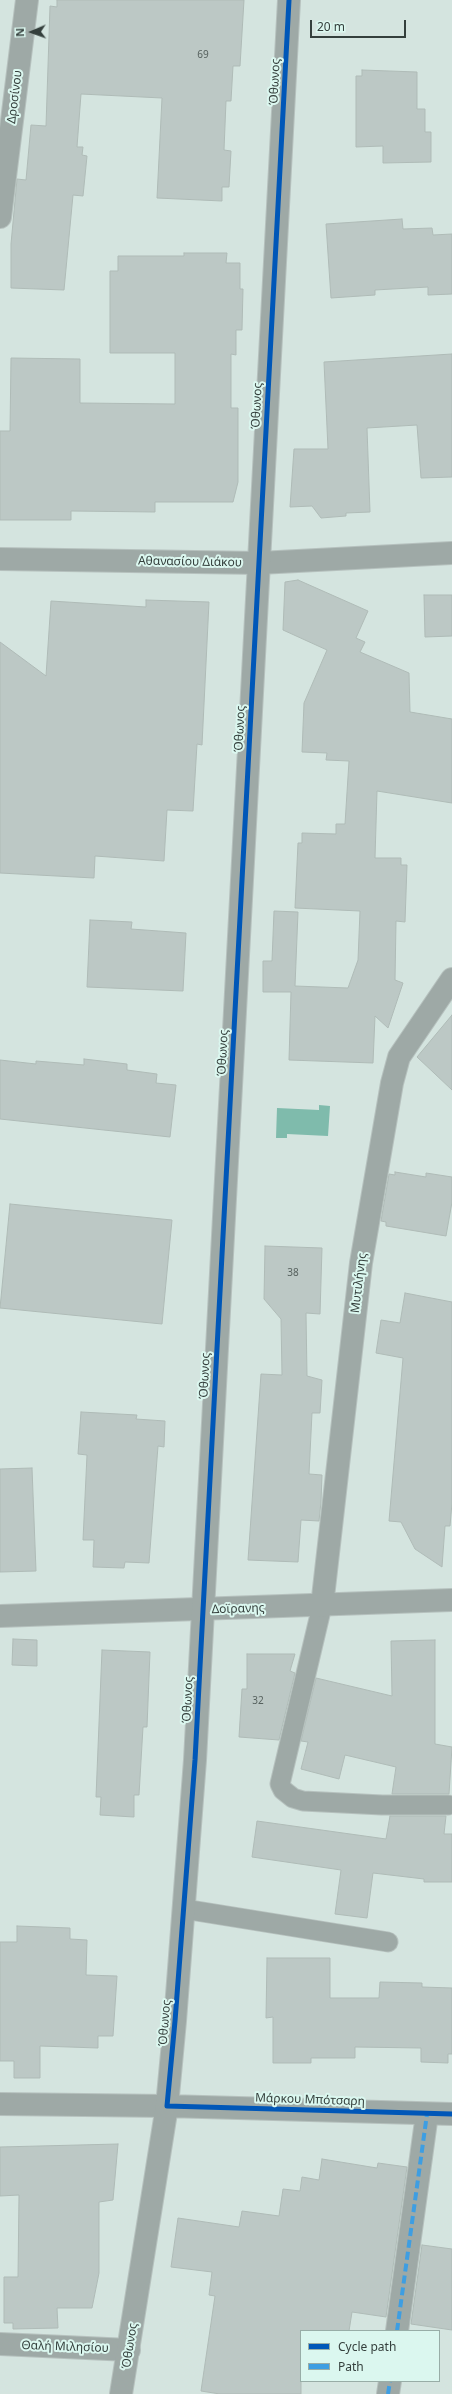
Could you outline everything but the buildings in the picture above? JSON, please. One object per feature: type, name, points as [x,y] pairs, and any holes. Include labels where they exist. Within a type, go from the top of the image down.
[{"type":"street","name":"Δροσίνου","points":[[0,217],[27,0]]},
{"type":"street","name":"Όθωνος","points":[[121,2394],[166,2106],[184,1909],[203,1610],[289,0]]},
{"type":"street","name":"Αθανασίου Διάκου","points":[[0,559],[259,563],[452,553]]},
{"type":"street","name":"Μυτιλήνης","points":[[322,1606],[361,1263],[392,1083],[399,1058],[413,1033],[440,1000],[452,979]]},
{"type":"street","name":"Δοϊρανης","points":[[0,1616],[322,1606],[452,1600]]},
{"type":"street","name":"Μάρκου Μπότσαρη","points":[[0,2104],[166,2106],[452,2114]]},
{"type":"street","points":[[397,2330],[427,2114]]},
{"type":"street","name":"Θαλή Μιλησίου","points":[[0,2344],[129,2350]]},
{"type":"street","points":[[388,2394],[390,2382]]},
{"type":"lane","points":[[322,1606],[280,1784],[283,1790],[293,1798],[303,1801],[382,1805],[448,1805]]},
{"type":"lane","points":[[184,1909],[388,1942]]},
{"type":"shaded area","points":[[319,1105],[330,1106],[328,1136],[287,1134],[287,1138],[276,1138],[277,1108],[319,1110]]},
{"type":"marked path","points":[[397,2330],[427,2114]]},
{"type":"marked path","points":[[388,2394],[390,2382]]},
{"type":"cycle path","points":[[289,0],[195,1760],[167,2106],[452,2114]]}]
